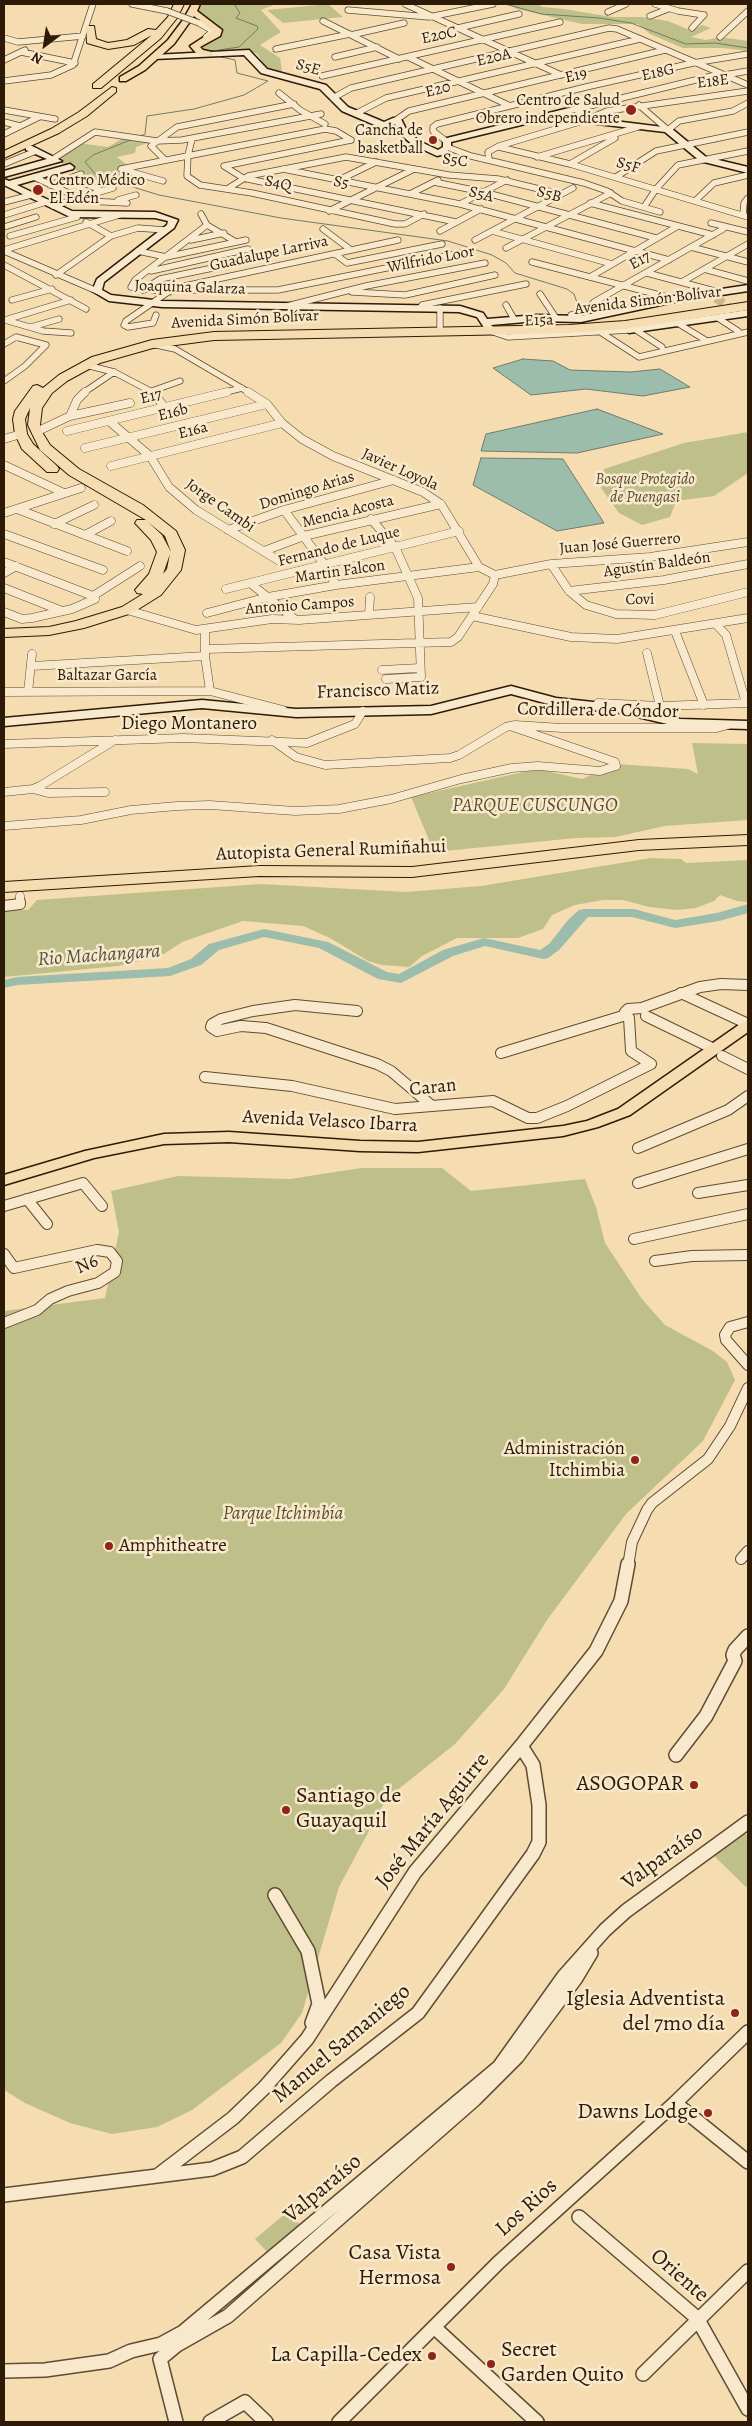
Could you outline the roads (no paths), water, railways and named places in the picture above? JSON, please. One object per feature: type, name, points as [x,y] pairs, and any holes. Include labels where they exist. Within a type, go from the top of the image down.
[{"type":"highway","points":[[86,32],[95,43],[119,46],[139,40],[179,4]]},
{"type":"highway","points":[[94,89],[135,62],[192,6]]},
{"type":"highway","points":[[4,157],[33,148],[83,114],[113,89],[157,36],[169,14]]},
{"type":"highway","points":[[4,149],[26,138],[60,115],[75,110],[83,114]]},
{"type":"highway","name":"Avenida Simón Bolívar","points":[[36,432],[34,425],[36,408],[40,400],[63,378],[94,364],[152,344],[177,344],[214,336],[617,321],[744,310]]},
{"type":"highway","name":"Avenida Simón Bolívar","points":[[21,434],[19,419],[21,411],[31,396],[46,380],[69,366],[95,354],[139,342],[209,333],[488,326],[520,333],[630,328],[744,310]]},
{"type":"highway","points":[[4,633],[49,631],[79,625],[127,610],[156,592],[171,576],[178,555],[173,539],[166,529],[150,516],[74,472],[45,447],[36,432]]},
{"type":"highway","points":[[4,627],[60,624],[113,608],[132,599],[149,585],[161,567],[164,552],[157,538],[132,517],[81,488],[40,459],[27,446],[21,434]]},
{"type":"highway","name":"Autopista General Rumiñahui","points":[[4,887],[258,871],[412,872],[639,845],[748,840]]},
{"type":"highway","name":"Autopista General Rumiñahui","points":[[12,896],[234,882],[422,881],[641,855],[711,850],[748,850]]},
{"type":"main road","points":[[123,79],[142,68],[175,38],[187,21],[192,6],[218,30],[217,34],[194,46],[196,50],[204,54]]},
{"type":"main road","points":[[187,21],[190,24],[185,32],[189,35],[206,36]]},
{"type":"main road","points":[[204,54],[191,50],[190,46],[206,36]]},
{"type":"main road","name":"Avenida Velasco Ibarra","points":[[718,1053],[748,1024]]},
{"type":"main road","name":"Avenida Velasco Ibarra","points":[[4,1189],[131,1152],[169,1148],[242,1146],[418,1148],[527,1136],[592,1124],[624,1112],[718,1053],[748,1038]]},
{"type":"main road","name":"Avenida Velasco Ibarra","points":[[4,1180],[91,1154],[164,1139],[229,1137],[327,1147]]},
{"type":"street","points":[[86,32],[93,4]]},
{"type":"street","points":[[4,81],[57,73],[75,63],[98,4]]},
{"type":"street","points":[[132,4],[199,23],[212,30],[212,33],[206,36]]},
{"type":"street","points":[[407,5],[419,4]]},
{"type":"street","points":[[348,10],[433,17],[492,4]]},
{"type":"street","points":[[608,12],[626,4]]},
{"type":"street","points":[[655,4],[668,9],[704,15],[698,24],[692,28]]},
{"type":"street","points":[[407,5],[561,75]]},
{"type":"street","points":[[650,16],[668,9]]},
{"type":"street","points":[[720,37],[748,11]]},
{"type":"street","points":[[458,28],[519,14]]},
{"type":"street","points":[[323,21],[399,59]]},
{"type":"street","name":"E20C","points":[[322,76],[560,22]]},
{"type":"street","points":[[276,49],[404,23]]},
{"type":"street","points":[[333,98],[351,88],[606,28],[618,29],[693,63],[748,85]]},
{"type":"street","points":[[291,42],[342,30]]},
{"type":"street","points":[[4,38],[21,42],[86,32]]},
{"type":"street","name":"E20A","points":[[357,113],[371,104],[386,98],[641,39]]},
{"type":"street","points":[[5,59],[36,45]]},
{"type":"street","points":[[8,46],[75,63]]},
{"type":"street","points":[[334,56],[377,47]]},
{"type":"street","name":"E20","points":[[396,120],[405,113],[665,50]]},
{"type":"street","name":"S5E","points":[[154,57],[246,52],[264,72],[320,86],[345,109],[384,126],[396,120]]},
{"type":"street","name":"E19","points":[[446,144],[433,130],[433,127],[437,124],[693,63],[748,54]]},
{"type":"street","points":[[408,57],[510,106]]},
{"type":"street","name":"E18G","points":[[396,120],[404,132],[416,143],[437,153],[442,152],[446,144],[577,109],[721,75],[748,71]]},
{"type":"street","points":[[4,77],[16,80]]},
{"type":"street","name":"E18E","points":[[499,146],[586,120],[607,111],[748,91]]},
{"type":"street","points":[[279,93],[325,124]]},
{"type":"street","points":[[723,95],[729,99]]},
{"type":"street","points":[[577,109],[586,120],[668,130],[678,121],[739,108],[748,103]]},
{"type":"street","points":[[165,160],[151,146],[156,140],[177,128],[294,104]]},
{"type":"street","points":[[734,104],[739,108]]},
{"type":"street","points":[[639,105],[706,159],[748,170]]},
{"type":"street","points":[[4,110],[39,117],[60,115]]},
{"type":"street","points":[[95,132],[156,140],[192,139],[321,114]]},
{"type":"street","points":[[4,134],[39,117]]},
{"type":"street","points":[[4,122],[20,126]]},
{"type":"street","points":[[4,174],[54,159],[105,126]]},
{"type":"street","points":[[536,157],[638,127]]},
{"type":"street","name":"S5","points":[[188,155],[332,129],[351,140],[225,165],[235,175],[244,178],[456,222]]},
{"type":"street","points":[[616,177],[651,153],[748,132]]},
{"type":"street","points":[[570,164],[617,137],[618,134]]},
{"type":"street","name":"S4Q","points":[[192,139],[188,155],[187,176],[193,182],[210,188],[227,189],[286,200],[329,211],[401,225],[424,214]]},
{"type":"street","points":[[446,144],[471,156],[584,183],[611,193],[622,201],[660,212]]},
{"type":"street","points":[[488,159],[488,152],[499,146]]},
{"type":"street","name":"S5F","points":[[499,146],[616,177],[745,216]]},
{"type":"street","points":[[4,164],[33,148],[70,167],[7,183]]},
{"type":"street","points":[[644,208],[656,189],[678,165],[748,151]]},
{"type":"street","points":[[163,181],[121,169],[188,155]]},
{"type":"street","name":"S5C","points":[[283,169],[346,157],[414,169],[507,180],[560,194]]},
{"type":"street","points":[[339,180],[376,162]]},
{"type":"street","points":[[227,189],[244,178],[283,169]]},
{"type":"street","name":"S5A","points":[[283,169],[460,204],[669,260]]},
{"type":"street","points":[[329,211],[349,199],[414,169]]},
{"type":"street","points":[[50,185],[81,174]]},
{"type":"street","points":[[410,194],[449,174]]},
{"type":"street","points":[[695,201],[714,183],[748,175]]},
{"type":"street","points":[[34,177],[86,202],[127,203]]},
{"type":"street","points":[[73,178],[102,191]]},
{"type":"street","points":[[460,204],[507,180]]},
{"type":"street","name":"S5B","points":[[434,182],[483,192],[656,238]]},
{"type":"street","points":[[7,183],[111,236]]},
{"type":"street","points":[[64,191],[88,184]]},
{"type":"street","points":[[4,215],[113,188]]},
{"type":"street","points":[[475,240],[573,188]]},
{"type":"street","points":[[506,248],[567,214],[611,193]]},
{"type":"street","points":[[4,202],[30,195]]},
{"type":"street","points":[[110,202],[136,195]]},
{"type":"street","points":[[745,216],[744,203],[748,198]]},
{"type":"street","points":[[590,203],[713,235]]},
{"type":"street","points":[[440,231],[481,209]]},
{"type":"street","points":[[21,210],[50,225]]},
{"type":"street","points":[[201,214],[207,224],[236,242]]},
{"type":"street","points":[[7,235],[50,225],[73,215],[154,215],[171,218],[173,222],[165,230],[138,228],[111,236],[56,275]]},
{"type":"street","points":[[4,251],[119,215]]},
{"type":"street","points":[[4,226],[36,217]]},
{"type":"street","points":[[207,224],[135,280],[131,287],[143,290],[170,291],[278,290],[465,252]]},
{"type":"street","points":[[712,224],[748,232]]},
{"type":"street","points":[[590,277],[678,226]]},
{"type":"street","points":[[323,229],[351,250]]},
{"type":"street","name":"E17","points":[[571,314],[585,312],[594,302],[723,229]]},
{"type":"street","name":"Joaquina Galarza","points":[[165,230],[105,275],[100,281],[97,291],[114,299],[153,303],[470,310],[480,315],[488,326]]},
{"type":"street","points":[[492,231],[612,264]]},
{"type":"street","points":[[188,240],[224,233]]},
{"type":"street","points":[[7,235],[24,244]]},
{"type":"street","points":[[138,251],[166,257],[246,240]]},
{"type":"street","name":"Guadalupe Larriva","points":[[156,315],[153,323],[124,325],[126,321],[170,291],[398,240]]},
{"type":"street","points":[[334,254],[347,263],[442,244]]},
{"type":"street","points":[[682,282],[748,244]]},
{"type":"street","points":[[692,247],[748,262]]},
{"type":"street","points":[[147,272],[248,250]]},
{"type":"street","points":[[4,251],[56,275],[97,291]]},
{"type":"street","points":[[182,253],[193,262]]},
{"type":"street","points":[[227,254],[254,271]]},
{"type":"street","points":[[143,290],[162,279],[251,260]]},
{"type":"street","points":[[532,262],[675,300]]},
{"type":"street","name":"Wilfrido Loor","points":[[485,263],[352,292],[292,306],[358,288],[485,263]]},
{"type":"street","points":[[5,266],[52,289],[86,309]]},
{"type":"street","points":[[704,270],[748,281]]},
{"type":"street","points":[[647,273],[718,294]]},
{"type":"street","points":[[352,292],[406,295],[495,275]]},
{"type":"street","points":[[420,308],[422,305],[526,284]]},
{"type":"street","points":[[488,326],[514,319],[584,319],[675,300],[748,288]]},
{"type":"street","points":[[12,300],[52,289]]},
{"type":"street","points":[[540,294],[556,318]]},
{"type":"street","points":[[70,333],[30,328],[6,321],[5,319],[71,300]]},
{"type":"street","points":[[506,305],[514,319]]},
{"type":"street","points":[[440,308],[440,328]]},
{"type":"street","name":"E15a","points":[[520,333],[602,333],[718,318],[744,310]]},
{"type":"street","points":[[30,328],[58,318]]},
{"type":"street","points":[[718,318],[738,331]]},
{"type":"street","points":[[679,324],[707,341]]},
{"type":"street","points":[[630,328],[662,347]]},
{"type":"street","points":[[602,333],[639,357],[748,332]]},
{"type":"street","points":[[4,344],[16,337],[46,345],[25,366],[4,381]]},
{"type":"street","name":"Javier Loyola","points":[[177,344],[266,404],[282,423],[302,439],[333,456],[424,492],[441,504],[479,567]]},
{"type":"street","points":[[94,364],[152,391],[165,408]]},
{"type":"street","points":[[70,416],[77,400],[82,394],[114,372]]},
{"type":"street","points":[[152,391],[180,381]]},
{"type":"street","name":"E17","points":[[67,431],[242,388]]},
{"type":"street","points":[[36,432],[70,416],[130,403]]},
{"type":"street","name":"E16b","points":[[85,448],[266,404]]},
{"type":"street","name":"Jorge Cambi","points":[[109,421],[150,456],[169,487],[196,510],[281,562]]},
{"type":"street","name":"E16a","points":[[111,466],[282,423]]},
{"type":"street","points":[[4,438],[21,434]]},
{"type":"street","points":[[4,465],[64,493]]},
{"type":"street","name":"Domingo Arias","points":[[228,530],[284,510],[394,480]]},
{"type":"street","points":[[4,512],[81,488]]},
{"type":"street","name":"Mencia Acosta","points":[[264,552],[304,536],[441,504]]},
{"type":"street","points":[[54,524],[94,505]]},
{"type":"street","points":[[17,509],[127,551]]},
{"type":"street","points":[[284,510],[324,564],[336,585]]},
{"type":"street","points":[[371,519],[395,547],[418,598],[421,677],[386,679]]},
{"type":"street","points":[[85,535],[111,521]]},
{"type":"street","name":"Fernando de Luque","points":[[226,589],[458,531]]},
{"type":"street","points":[[4,534],[103,570]]},
{"type":"street","name":"Juan José Guerrero","points":[[495,574],[551,564],[650,557],[748,542]]},
{"type":"street","points":[[4,562],[94,598]]},
{"type":"street","name":"Covi","points":[[551,564],[569,591],[594,609],[616,614],[647,616],[690,608],[748,592]]},
{"type":"street","name":"Agustín Baldeón","points":[[569,591],[664,580],[748,564]]},
{"type":"street","points":[[4,573],[16,566]]},
{"type":"street","points":[[4,612],[22,619],[62,612],[94,598],[140,566]]},
{"type":"street","points":[[32,666],[206,653],[454,641],[493,584],[495,574],[479,567]]},
{"type":"street","name":"Martin Falcon","points":[[207,613],[268,597],[336,585],[479,567]]},
{"type":"street","points":[[250,583],[296,620]]},
{"type":"street","points":[[4,588],[62,612]]},
{"type":"street","points":[[369,614],[370,597]]},
{"type":"street","name":"Antonio Campos","points":[[127,610],[191,629],[206,629],[264,620],[296,620],[478,606]]},
{"type":"street","points":[[472,616],[577,638],[625,638],[748,618]]},
{"type":"street","points":[[578,704],[584,702],[660,706],[747,703],[726,634],[716,624]]},
{"type":"street","points":[[206,629],[206,653],[210,691]]},
{"type":"street","points":[[675,631],[704,705]]},
{"type":"street","points":[[646,653],[660,706]]},
{"type":"street","points":[[28,692],[32,654]]},
{"type":"street","points":[[382,670],[420,668]]},
{"type":"street","name":"Francisco Matiz","points":[[4,722],[202,704],[296,713],[440,709],[511,690],[556,702],[621,709],[680,723],[748,725]]},
{"type":"street","name":"Baltazar García","points":[[4,692],[210,691],[296,713]]},
{"type":"street","name":"Diego Montanero","points":[[4,744],[184,738],[272,740],[307,743],[355,724],[363,711]]},
{"type":"street","name":"Cordillera de Cóndor","points":[[272,740],[292,755],[320,765],[405,761],[455,756],[510,726],[717,728],[728,725]]},
{"type":"street","points":[[4,826],[81,820],[131,810],[177,806],[210,805],[295,811],[339,809],[391,799],[490,772],[524,766],[588,771],[609,770],[616,766],[615,762],[510,726]]},
{"type":"street","points":[[4,792],[33,789],[115,740]]},
{"type":"street","points":[[33,789],[48,794],[105,792]]},
{"type":"street","points":[[4,906],[20,904],[12,896]]},
{"type":"street","points":[[501,1052],[628,1016],[639,1019],[644,1012],[681,993],[721,984],[748,985]]},
{"type":"street","points":[[681,993],[748,1024]]},
{"type":"street","points":[[357,1011],[295,1005],[253,1011],[221,1019],[212,1024],[211,1027],[217,1031],[242,1026],[266,1028],[377,1064],[391,1071],[432,1106]]},
{"type":"street","points":[[644,1012],[748,1069]]},
{"type":"street","name":"Caran","points":[[204,1077],[292,1086],[395,1109],[493,1101],[502,1104],[520,1116],[537,1118],[597,1092],[651,1064],[631,1051],[628,1016]]},
{"type":"street","points":[[638,1148],[728,1110],[748,1096]]},
{"type":"street","points":[[638,1184],[748,1148]]},
{"type":"street","points":[[4,1206],[79,1184],[86,1185],[102,1206]]},
{"type":"street","points":[[698,1193],[748,1185]]},
{"type":"street","points":[[27,1199],[47,1224]]},
{"type":"street","points":[[634,1239],[748,1214]]},
{"type":"street","name":"N6","points":[[4,1254],[14,1268],[97,1250],[110,1252],[117,1260],[114,1272],[98,1283],[68,1291],[50,1299],[37,1310],[4,1323]]},
{"type":"street","points":[[656,1260],[692,1256],[748,1255]]},
{"type":"street","points":[[748,1322],[730,1327],[727,1331],[726,1340],[748,1365]]},
{"type":"street","name":"José María Aguirre","points":[[157,2176],[233,2118],[264,2088],[307,2039],[415,1872],[521,1746],[596,1651],[621,1602],[632,1542],[647,1510],[652,1503],[708,1459],[730,1426],[748,1388]]},
{"type":"street","points":[[676,1755],[706,1716],[735,1661],[733,1655],[735,1650],[748,1636]]},
{"type":"street","name":"Manuel Samaniego","points":[[157,2176],[212,2168],[242,2157],[331,2081],[418,2013],[533,1854],[539,1842],[539,1805],[533,1765],[521,1746]]},
{"type":"street","name":"Valparaíso","points":[[4,2371],[44,2370],[109,2361],[131,2351],[161,2344],[183,2332],[499,2067],[564,1976],[604,1930],[626,1911],[748,1822]]},
{"type":"street","points":[[275,1895],[282,1911],[299,1933],[310,1959],[319,2004],[307,2039]]},
{"type":"street","name":"Valparaíso","points":[[176,2422],[160,2359],[177,2345],[228,2316],[488,2086],[517,2057],[576,1978],[604,1930]]},
{"type":"street","name":"Los Rios","points":[[340,2422],[499,2262],[675,2103],[748,2032]]},
{"type":"street","points":[[675,2103],[748,2162]]},
{"type":"street","points":[[4,2195],[157,2176]]},
{"type":"street","name":"Oriente","points":[[579,2217],[698,2318],[748,2409]]},
{"type":"street","points":[[643,2374],[748,2271]]},
{"type":"street","points":[[434,2327],[538,2422]]},
{"type":"street","points":[[210,2422],[245,2402],[266,2422]]},
{"type":"waterway","points":[[219,50],[239,47],[258,29],[257,26],[236,18],[240,13],[234,4]]},
{"type":"waterway","points":[[505,4],[542,14],[599,18],[631,23],[686,44],[715,43],[748,48]]},
{"type":"waterway","points":[[138,137],[145,134],[147,116],[194,109],[244,95],[268,81],[237,73],[235,60],[221,57]]},
{"type":"waterway","points":[[133,139],[93,155],[85,162],[97,176],[159,195],[281,218],[448,241],[492,255],[506,263],[515,273],[567,289],[574,294],[579,308]]},
{"type":"waterway","name":"Rio Machangara","points":[[4,984],[17,981],[170,972],[196,962],[214,947],[264,933],[323,945],[383,976],[401,979],[448,953],[484,942],[543,955],[554,947],[573,923],[584,913],[634,913],[649,919],[675,924],[719,917],[748,908]]},
{"type":"tunnel","points":[[716,298],[735,312]]},
{"type":"place","name":"Centro de Salud Obrero independiente","points":[[631,110]]},
{"type":"place","name":"Cancha de basketball","points":[[433,140]]},
{"type":"place","name":"Centro Médico El Edén","points":[[38,190]]},
{"type":"place","name":"Administración Itchimbia","points":[[635,1460]]},
{"type":"place","name":"Amphitheatre","points":[[109,1546]]},
{"type":"place","name":"ASOGOPAR","points":[[694,1785]]},
{"type":"place","name":"Santiago de Guayaquil","points":[[286,1810]]},
{"type":"place","name":"Iglesia Adventista del 7mo día","points":[[735,2013]]},
{"type":"place","name":"Dawns Lodge","points":[[708,2113]]},
{"type":"place","name":"Casa Vista Hermosa","points":[[451,2267]]},
{"type":"place","name":"La Capilla-Cedex","points":[[432,2356]]},
{"type":"place","name":"Secret Garden Quito","points":[[491,2364]]},
{"type":"park label","name":"Bosque Protegido de Puengasi","points":[[645,489]]},
{"type":"park label","name":"PARQUE CUSCUNGO","points":[[535,806]]},
{"type":"park label","name":"Parque Itchimbía","points":[[283,1514]]}]
